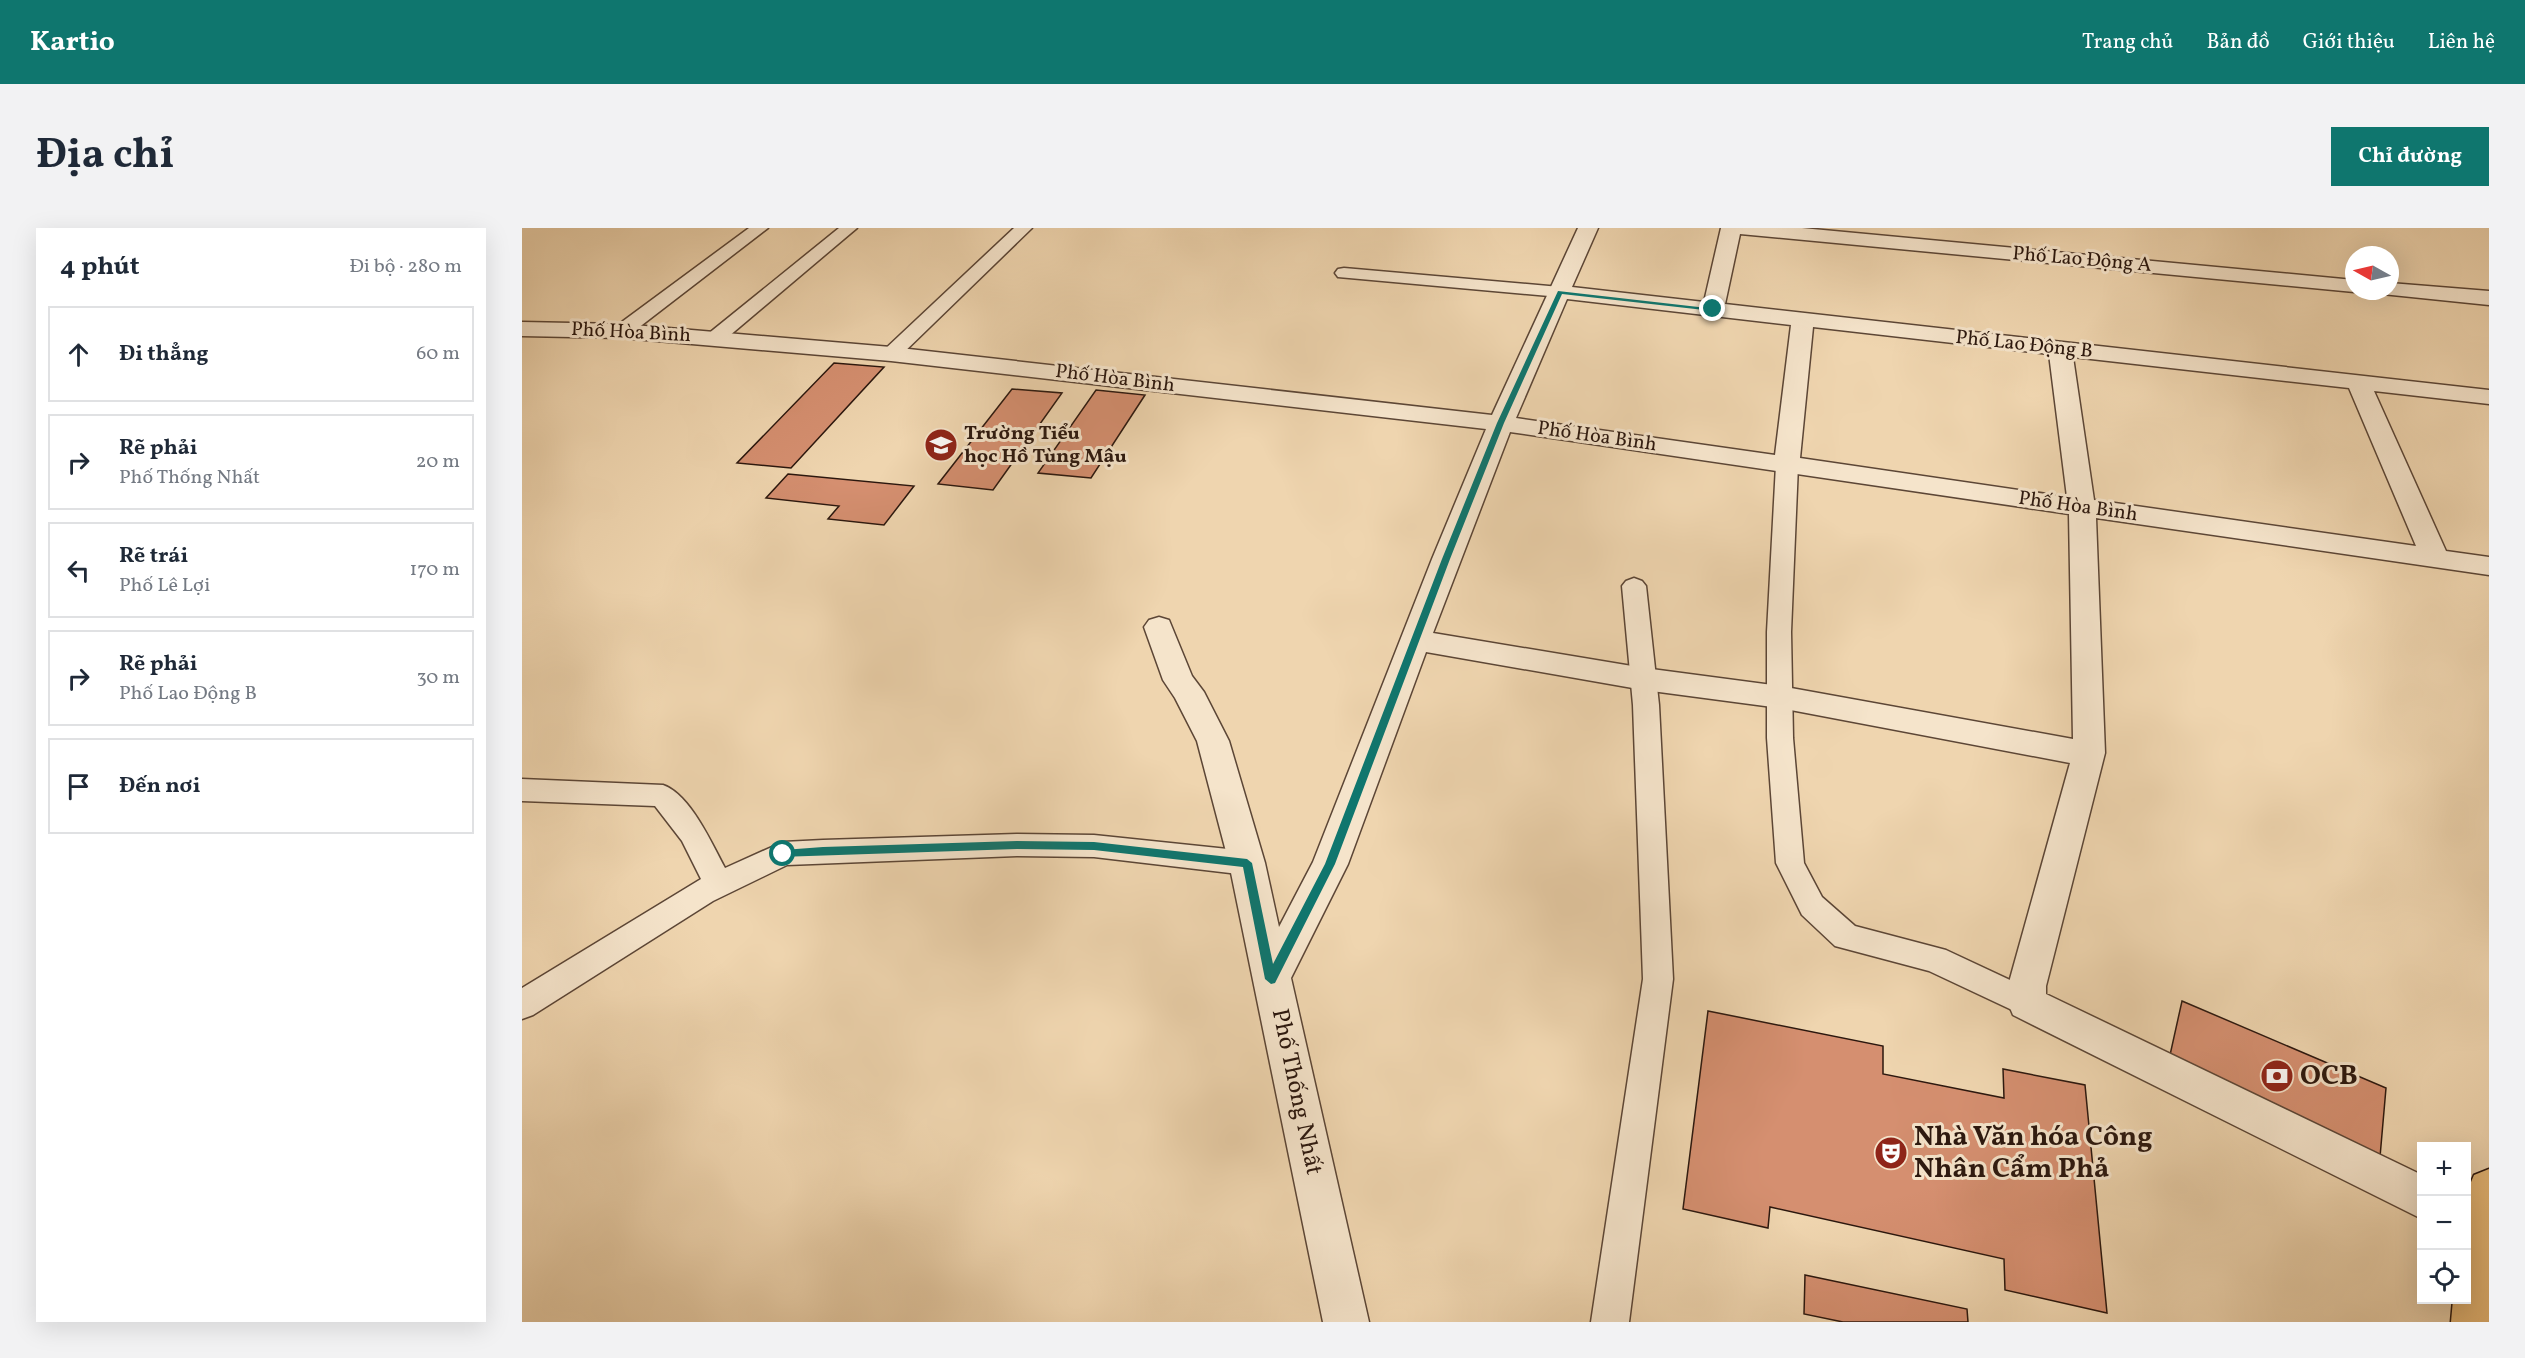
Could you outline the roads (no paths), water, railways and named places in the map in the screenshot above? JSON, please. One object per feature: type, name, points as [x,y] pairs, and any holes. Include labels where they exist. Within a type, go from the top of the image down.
[{"type":"main road","points":[[2474,1322],[2478,1212]]},
{"type":"street","points":[[1271,979],[1330,864],[1501,423],[1588,228]]},
{"type":"street","points":[[1713,309],[1731,228]]},
{"type":"street","name":"Phố Lao Động A","points":[[1738,228],[2345,285]]},
{"type":"street","points":[[2399,290],[2489,298]]},
{"type":"street","name":"Phố Lao Động B","points":[[1560,292],[2489,397]]},
{"type":"street","points":[[1787,465],[1803,320]]},
{"type":"street","name":"Phố Hòa Bình","points":[[522,329],[622,331],[891,354],[1501,423],[2489,566]]},
{"type":"street","points":[[2060,349],[2082,507],[2089,753],[2027,986],[2027,1003],[2419,1196]]},
{"type":"street","points":[[2358,381],[2436,558]]},
{"type":"street","name":"Phố Thống Nhất","points":[[1159,627],[1178,680],[1188,692],[1213,741],[1247,863],[1346,1322]]},
{"type":"street","points":[[1416,640],[1644,679],[1780,697],[2047,748],[2089,753]]},
{"type":"lane","points":[[622,331],[760,228]]},
{"type":"lane","points":[[716,338],[849,228]]},
{"type":"lane","points":[[891,354],[1024,228]]},
{"type":"lane","points":[[1344,273],[1560,292]]},
{"type":"lane","points":[[1787,465],[1779,632],[1780,738],[1790,863],[1812,906],[1846,937],[1935,958],[2027,1003]]},
{"type":"lane","points":[[1610,1322],[1658,979],[1644,679],[1634,586]]},
{"type":"lane","points":[[522,790],[663,796],[692,833],[719,885]]},
{"type":"lane","points":[[522,1005],[703,892],[783,854],[1017,845],[1094,846],[1247,863]]},
{"type":"place","name":"Trường Tiểu học Hồ Tùng Mậu","points":[[941,445]]},
{"type":"place","name":"OCB","points":[[2277,1076]]},
{"type":"place","name":"Nhà Văn hóa Công Nhân Cẩm Phả","points":[[1891,1153]]}]
